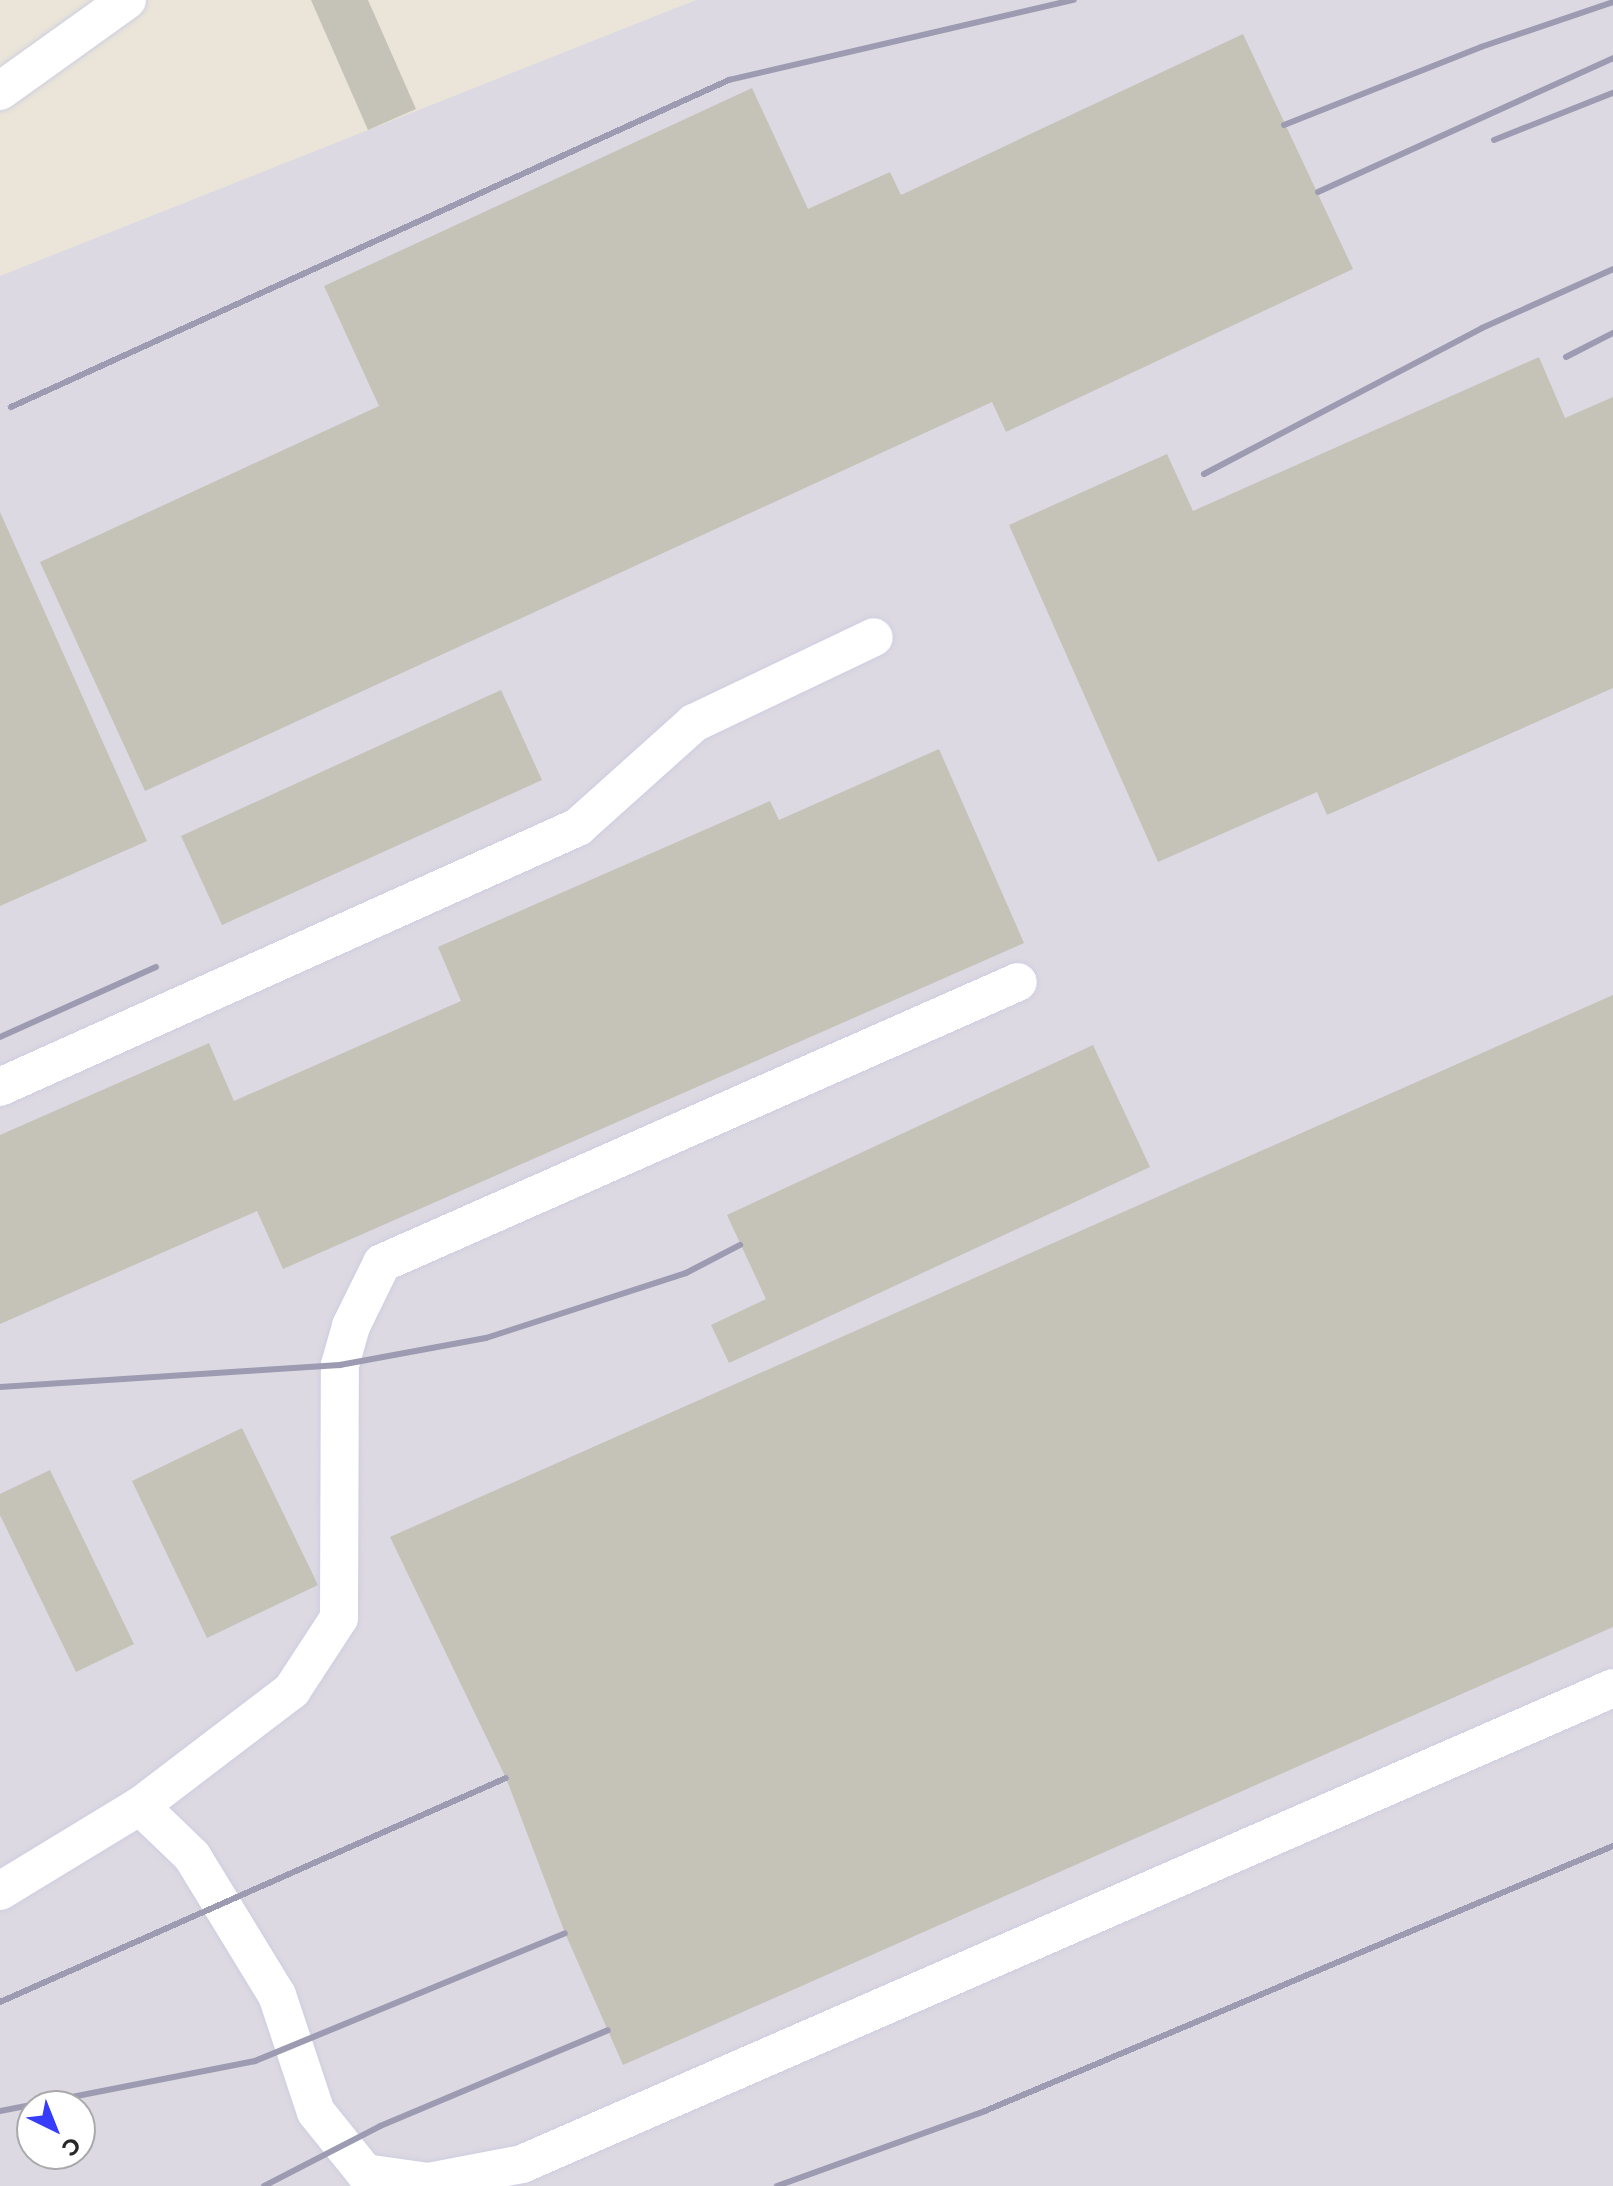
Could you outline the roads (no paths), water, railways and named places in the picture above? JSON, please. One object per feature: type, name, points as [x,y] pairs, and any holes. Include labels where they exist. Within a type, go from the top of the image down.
[{"type":"street","points":[[0,91],[127,0]]},
{"type":"street","points":[[0,1087],[578,827],[694,723],[874,637]]},
{"type":"street","points":[[0,1891],[140,1806],[292,1690],[339,1618],[340,1365],[351,1326],[382,1263],[1018,982]]},
{"type":"street","points":[[140,1806],[192,1856],[277,1995],[316,2112],[365,2173],[428,2182],[522,2164],[1613,1688]]},
{"type":"railway","points":[[11,407],[729,80],[1074,0]]},
{"type":"railway","points":[[1284,125],[1481,47],[1613,2]]},
{"type":"railway","points":[[1318,192],[1613,58]]},
{"type":"railway","points":[[1494,140],[1613,93]]},
{"type":"railway","points":[[1204,474],[1482,328],[1613,269]]},
{"type":"railway","points":[[1566,357],[1613,333]]},
{"type":"railway","points":[[0,1037],[156,967]]},
{"type":"railway","points":[[0,1387],[340,1365],[486,1338],[686,1273],[740,1245]]},
{"type":"railway","points":[[0,2002],[506,1778]]},
{"type":"railway","points":[[777,2186],[985,2111],[1613,1846]]},
{"type":"railway","points":[[0,2111],[255,2061],[565,1933]]},
{"type":"railway","points":[[264,2186],[380,2126],[608,2030]]}]
